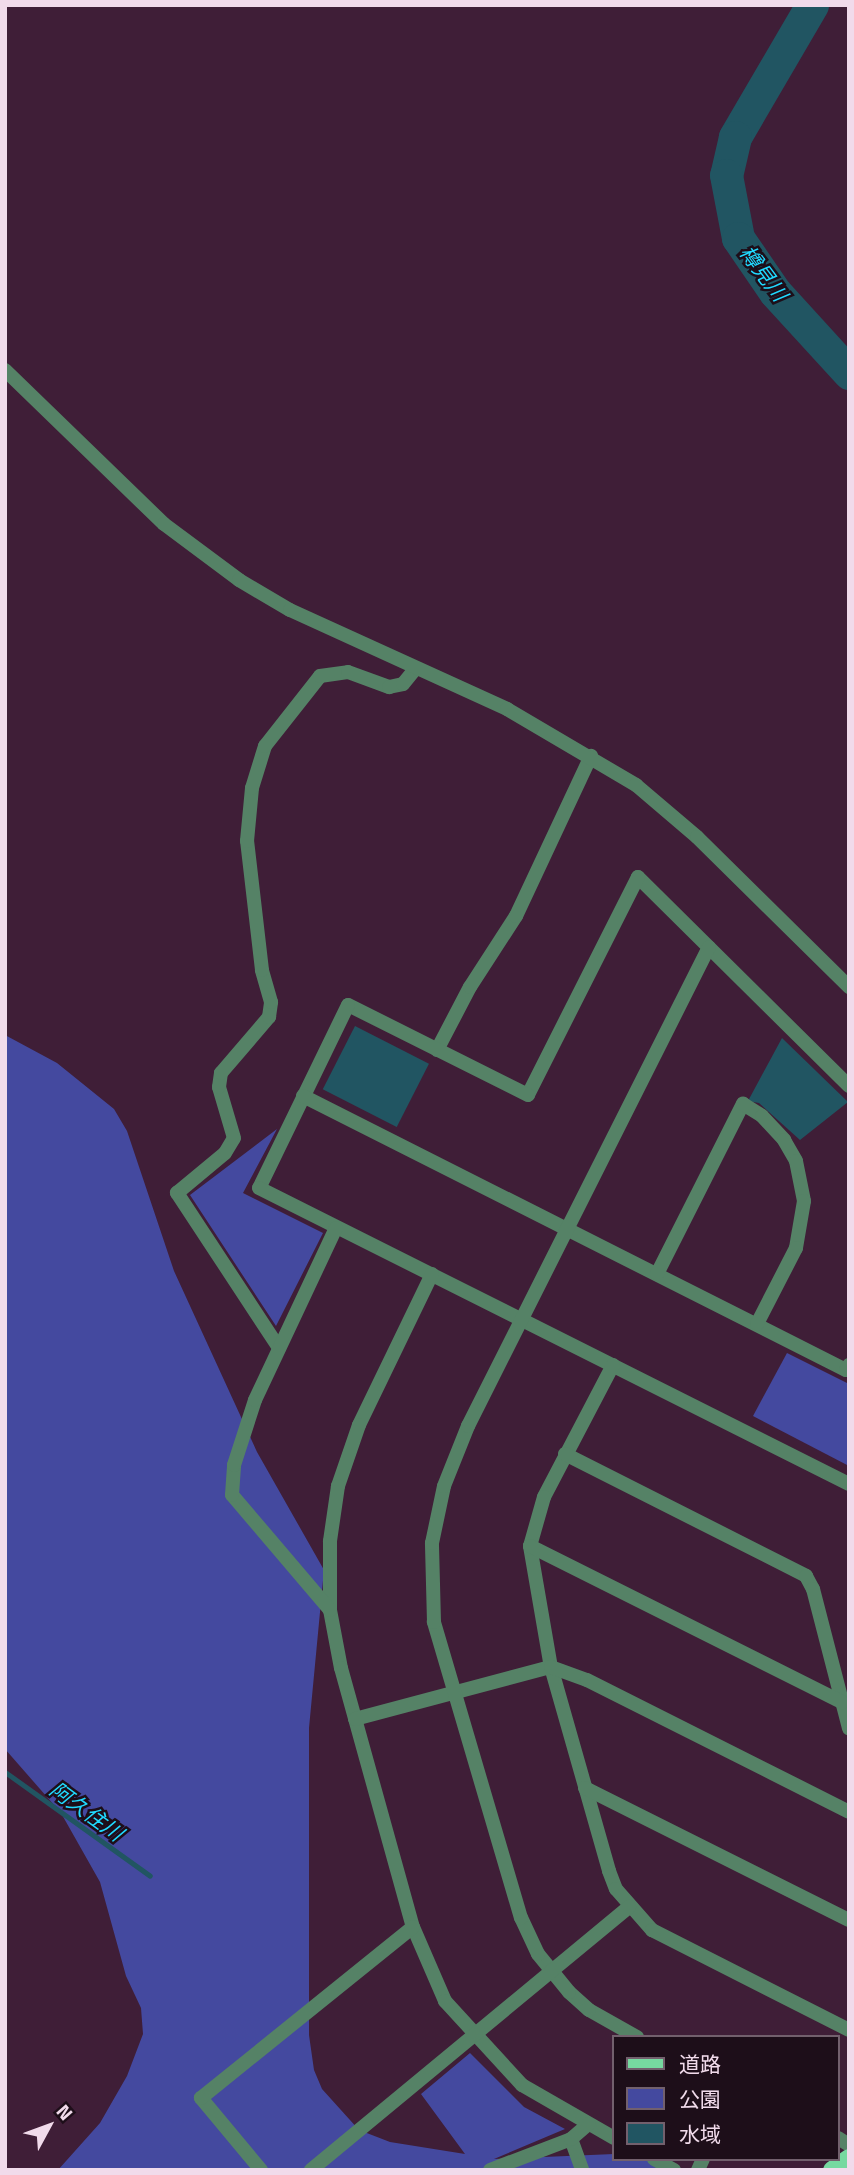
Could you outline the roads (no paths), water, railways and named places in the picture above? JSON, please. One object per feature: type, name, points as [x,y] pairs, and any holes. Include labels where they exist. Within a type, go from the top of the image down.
[{"type":"main road","points":[[832,2170],[849,2158]]},
{"type":"street","points":[[5,370],[199,552],[290,610],[507,709],[591,756],[670,814],[849,987]]},
{"type":"street","points":[[279,1348],[177,1193],[225,1153],[234,1138],[219,1087],[221,1073],[269,1017],[271,1002],[262,970],[247,841],[252,789],[265,746],[320,676],[348,672],[389,687],[403,684],[415,669]]},
{"type":"street","points":[[437,1050],[470,988],[516,916],[591,756]]},
{"type":"street","points":[[849,1086],[638,877],[528,1095],[348,1005],[259,1188],[849,1483]]},
{"type":"street","points":[[633,2035],[589,2010],[550,1971],[508,1884],[434,1622],[432,1543],[444,1486],[468,1426],[709,947]]},
{"type":"street","points":[[303,1096],[846,1370],[849,1364]]},
{"type":"street","points":[[657,1274],[743,1104],[784,1140],[796,1161],[804,1201],[796,1248],[757,1324]]},
{"type":"street","points":[[330,1610],[232,1495],[234,1465],[255,1400],[336,1228]]},
{"type":"street","points":[[432,1274],[359,1425],[338,1486],[330,1541],[330,1610],[355,1719],[413,1927],[444,2001],[522,2085],[612,2137]]},
{"type":"street","points":[[613,1365],[536,1515],[530,1546],[551,1667],[616,1889],[652,1930],[849,2030]]},
{"type":"street","points":[[565,1454],[806,1576],[813,1590],[849,1728]]},
{"type":"street","points":[[530,1546],[842,1702]]},
{"type":"street","points":[[355,1719],[551,1667],[587,1680],[849,1812]]},
{"type":"street","points":[[585,1788],[849,1920]]},
{"type":"street","points":[[311,2170],[629,1906]]},
{"type":"street","points":[[261,2170],[201,2098],[413,1927]]},
{"type":"street","points":[[490,2170],[571,2139],[588,2124]]},
{"type":"street","points":[[571,2139],[582,2170]]},
{"type":"street","points":[[658,2161],[674,2170]]},
{"type":"water","points":[[355,1026],[429,1064],[397,1127],[323,1089]]},
{"type":"water","points":[[782,1038],[848,1102],[800,1140],[759,1103],[748,1101]]},
{"type":"waterway","name":"樽見川","points":[[812,5],[735,137],[726,175],[738,238],[775,292],[849,373]]},
{"type":"waterway","name":"阿久住川","points":[[5,1772],[150,1876]]}]
